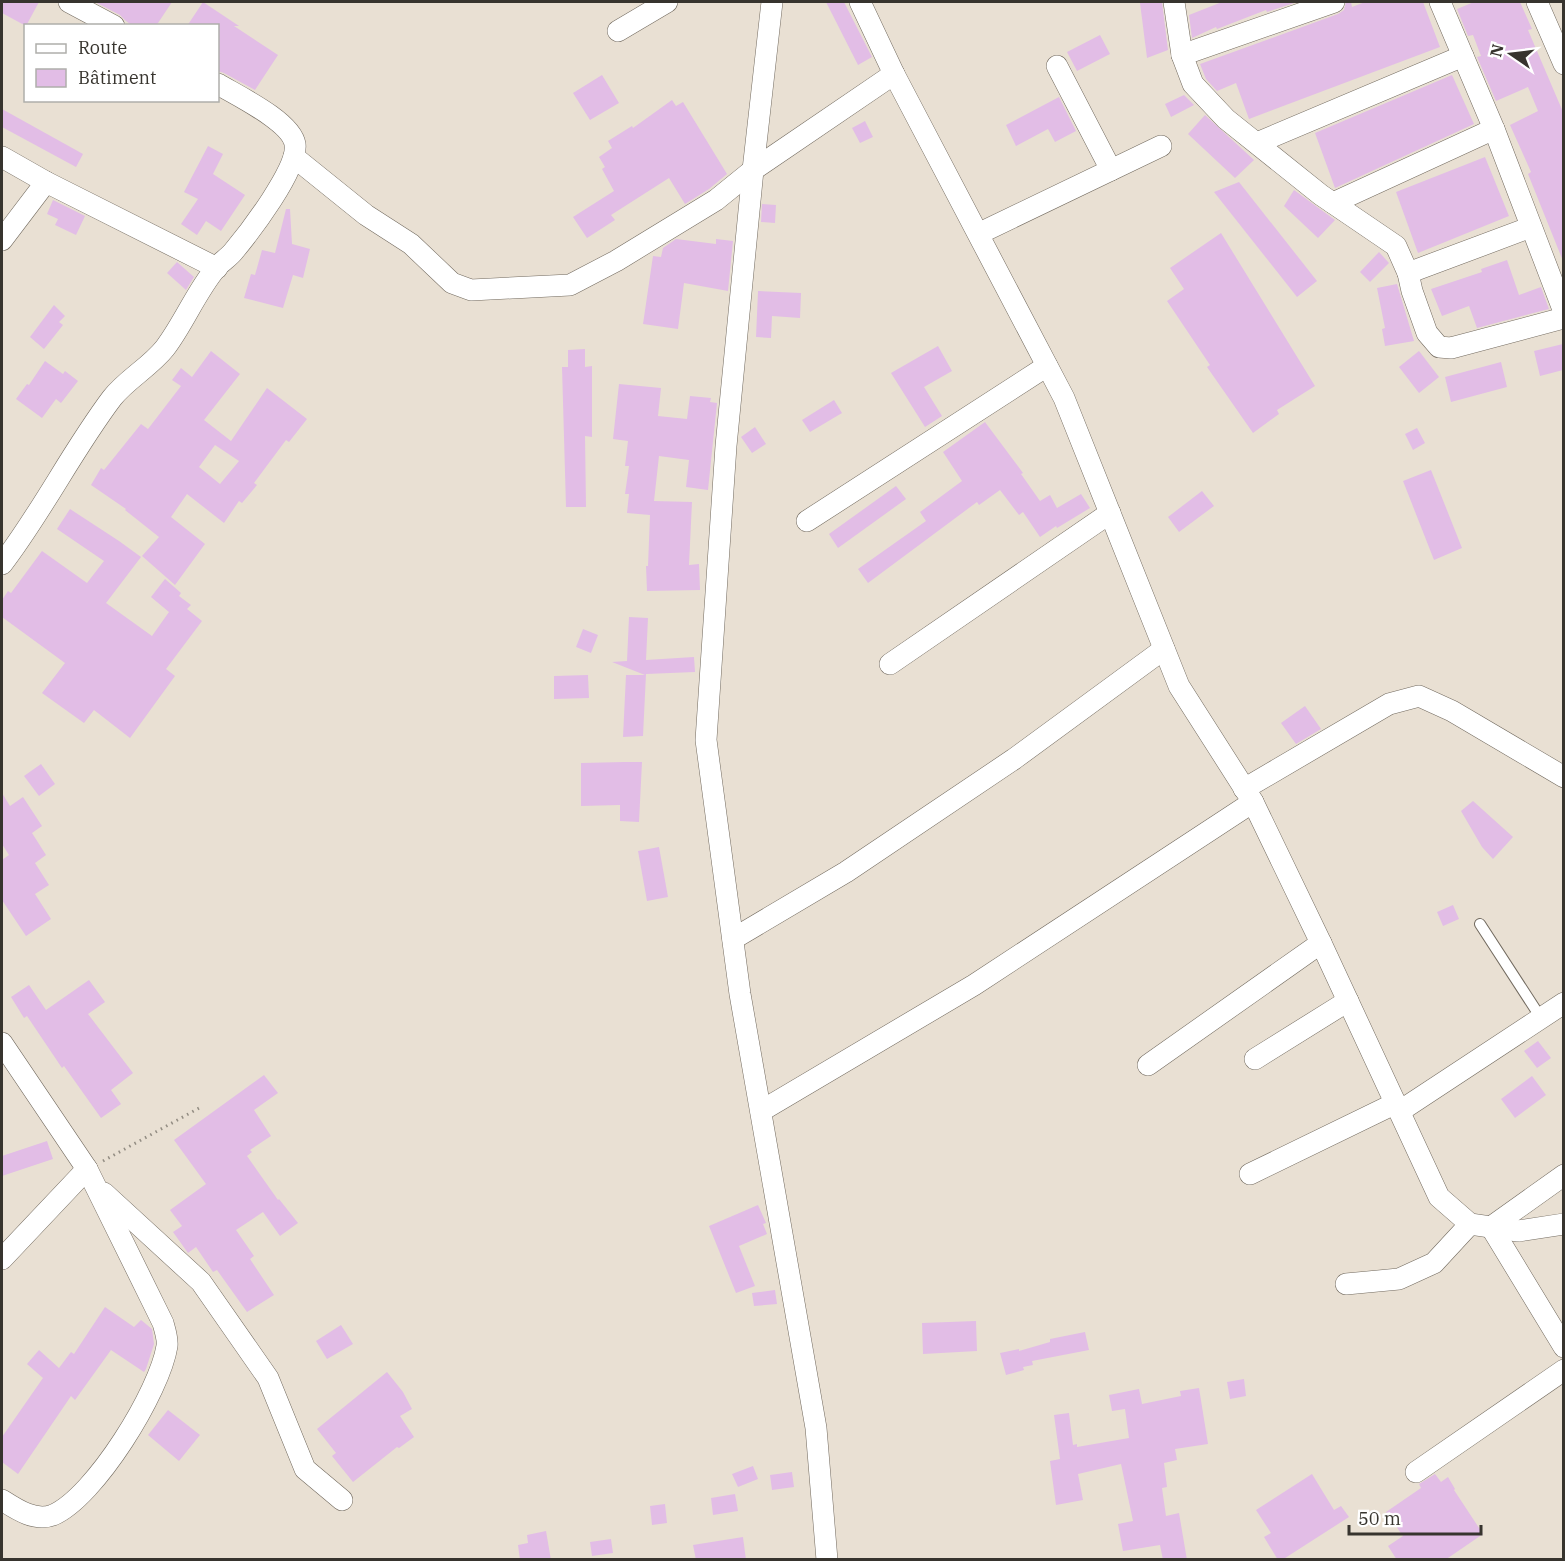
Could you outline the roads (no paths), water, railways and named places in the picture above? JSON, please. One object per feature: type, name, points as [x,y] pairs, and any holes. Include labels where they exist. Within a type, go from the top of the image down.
[{"type":"street","points":[[69,2],[110,24]]},
{"type":"street","points":[[618,31],[667,2]]},
{"type":"street","points":[[772,2],[726,446],[706,740],[740,994],[816,1428],[827,1560]]},
{"type":"street","points":[[860,2],[894,74],[980,234],[1064,398],[1179,686],[1248,796],[1321,943],[1439,1197],[1481,1225],[1563,1347]]},
{"type":"street","points":[[1174,2],[1182,55],[1193,84],[1226,120],[1333,203],[1396,246],[1408,273],[1427,333],[1439,347],[1451,348],[1563,318]]},
{"type":"street","points":[[1182,55],[1334,2]]},
{"type":"street","points":[[1440,2],[1494,129],[1563,312]]},
{"type":"street","points":[[1537,2],[1563,64]]},
{"type":"street","points":[[1257,143],[1463,56]]},
{"type":"street","points":[[1057,66],[1111,170]]},
{"type":"street","points":[[294,158],[366,215],[411,244],[452,283],[471,290],[570,285],[616,261],[716,200],[753,170],[894,74]]},
{"type":"street","points":[[2,564],[18,543],[83,439],[114,396],[164,349],[217,268],[269,206],[294,158],[295,144],[289,131],[263,111],[219,85]]},
{"type":"street","points":[[1333,203],[1494,129]]},
{"type":"street","points":[[980,234],[1161,146]]},
{"type":"street","points":[[2,157],[46,182],[217,268]]},
{"type":"street","points":[[2,240],[46,182]]},
{"type":"street","points":[[1408,273],[1531,227]]},
{"type":"street","points":[[807,521],[1047,366]]},
{"type":"street","points":[[890,664],[1110,513]]},
{"type":"street","points":[[733,939],[846,872],[1004,765],[1164,649]]},
{"type":"street","points":[[761,1111],[974,985],[1248,796],[1389,704],[1419,696],[1452,711],[1563,777]]},
{"type":"street","points":[[1148,1065],[1321,943]]},
{"type":"street","points":[[1255,1059],[1348,1001]]},
{"type":"street","points":[[1250,1174],[1398,1107],[1563,1003]]},
{"type":"street","points":[[2,1043],[91,1176],[163,1323],[168,1343],[161,1370],[128,1434],[88,1489],[52,1515],[33,1517],[2,1500]]},
{"type":"street","points":[[1346,1284],[1399,1279],[1434,1263],[1481,1225],[1563,1175]]},
{"type":"street","points":[[2,1259],[91,1176]]},
{"type":"street","points":[[91,1176],[201,1282],[268,1378],[305,1469],[342,1500]]},
{"type":"street","points":[[1481,1225],[1518,1231],[1563,1224]]},
{"type":"street","points":[[1416,1472],[1563,1370]]},
{"type":"lane","points":[[1479,924],[1541,1018]]}]
